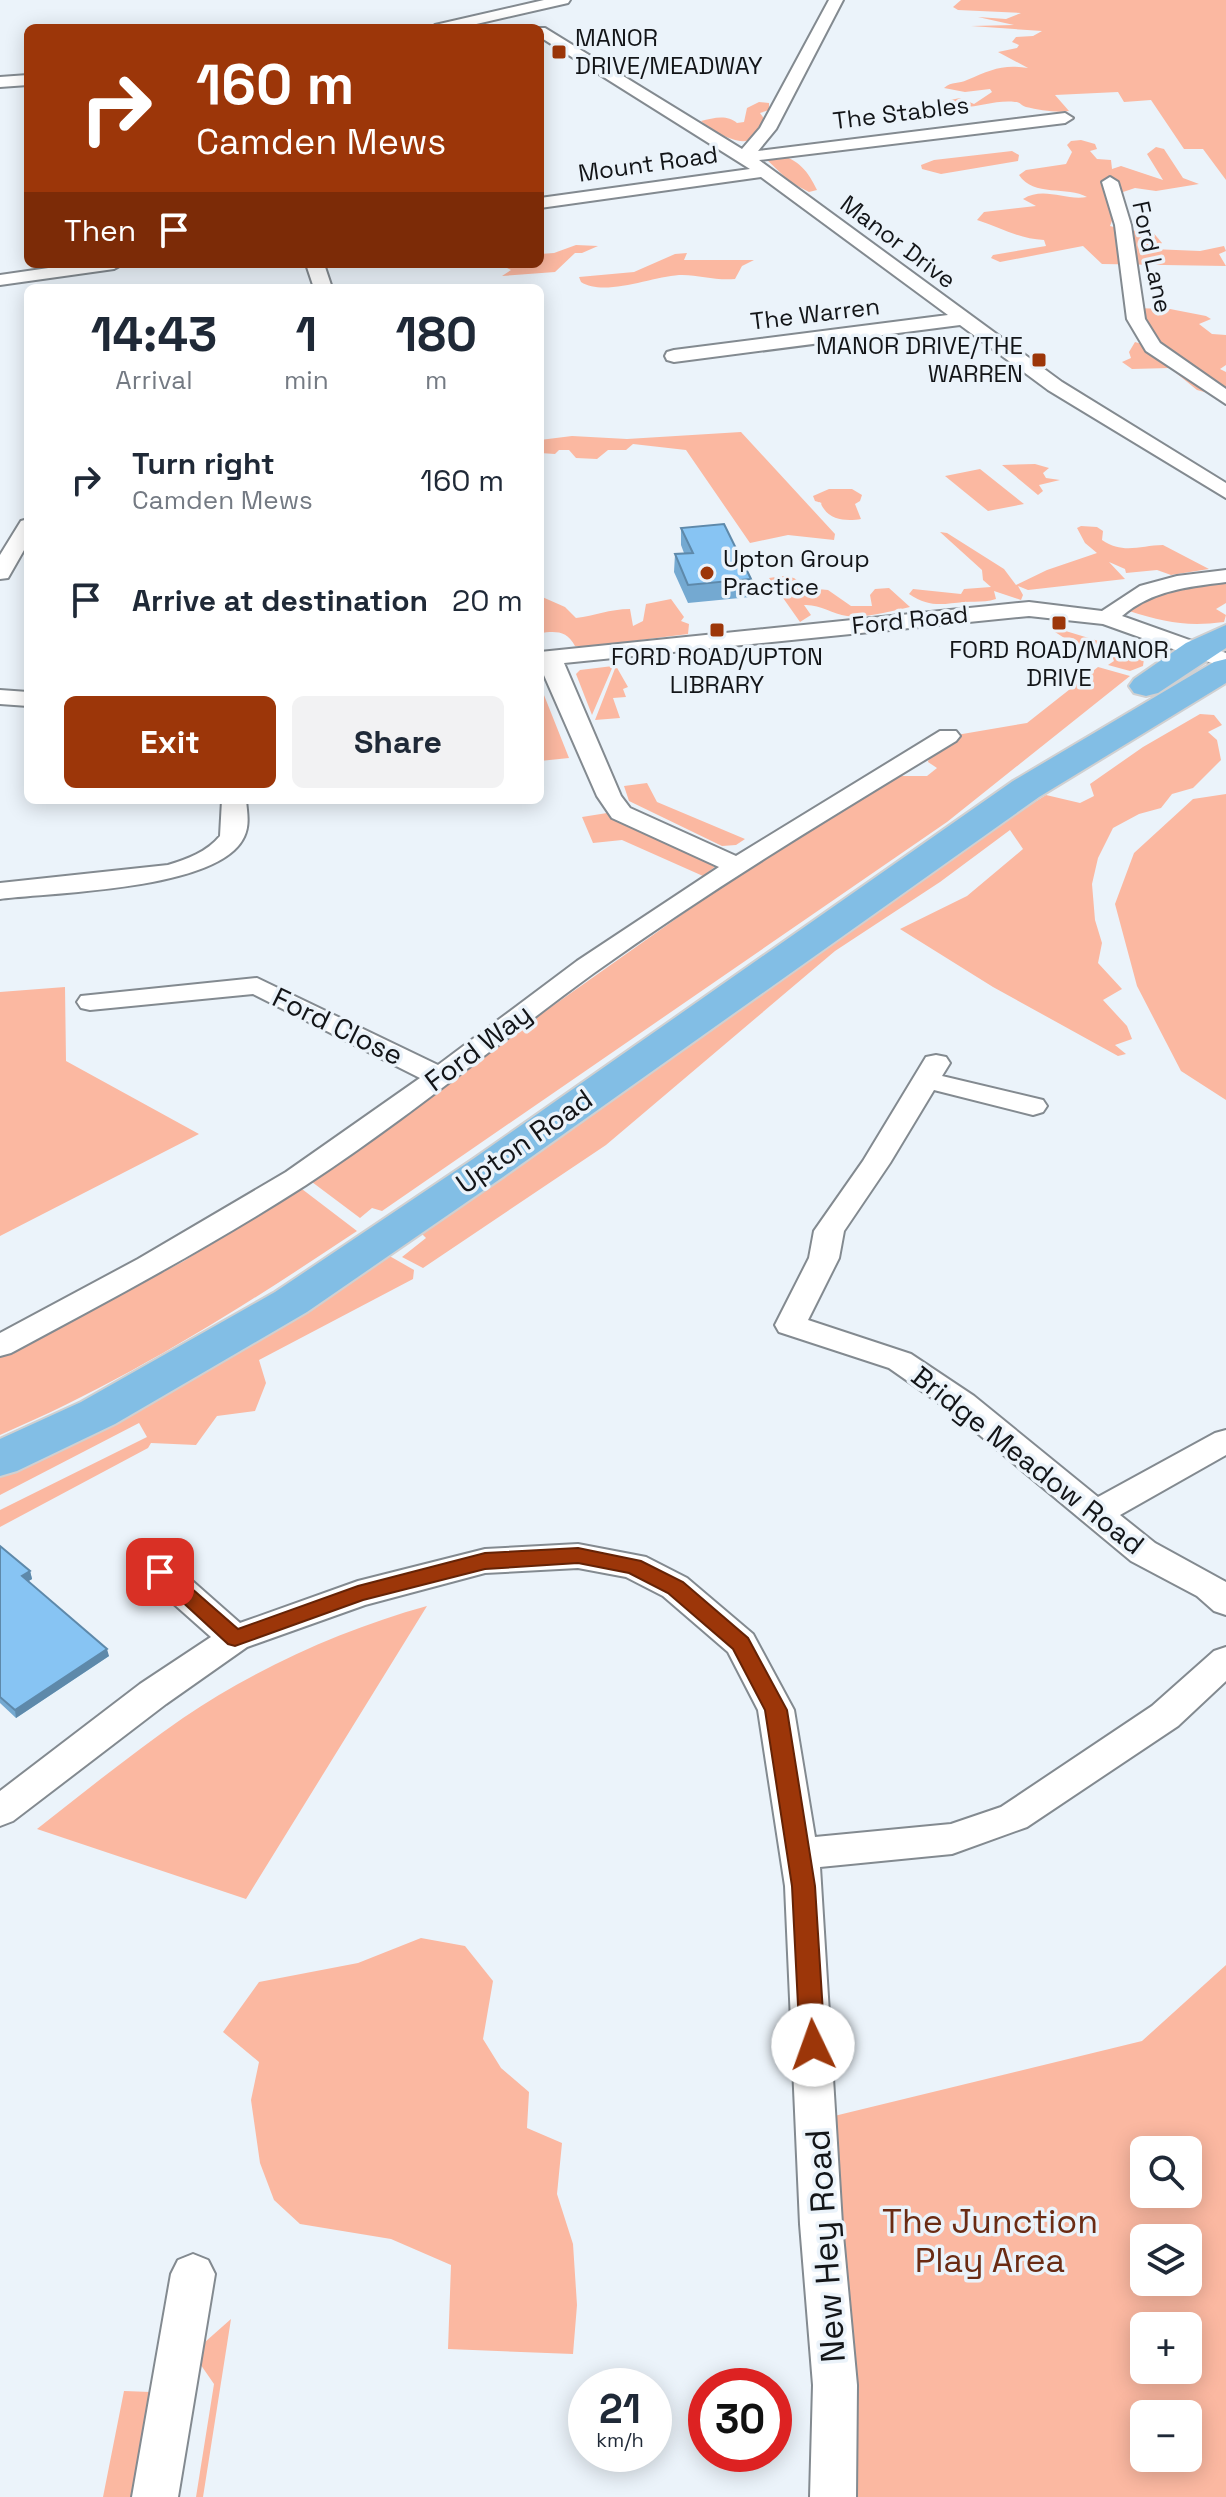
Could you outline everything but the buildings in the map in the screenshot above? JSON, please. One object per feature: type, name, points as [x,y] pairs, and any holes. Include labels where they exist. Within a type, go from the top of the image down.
[{"type":"main road","name":"Upton Road","points":[[1026,789],[1123,702],[1217,649]]},
{"type":"main road","name":"Upton Road","points":[[0,1459],[111,1406],[291,1302],[488,1168],[1026,789],[1226,669]]},
{"type":"street","points":[[491,0],[528,24]]},
{"type":"street","points":[[459,24],[563,0]]},
{"type":"street","points":[[744,157],[747,150],[759,144],[768,129],[836,0]]},
{"type":"street","name":"Manor Drive","points":[[544,33],[744,157],[1055,386],[1226,492]]},
{"type":"street","points":[[0,82],[24,80]]},
{"type":"street","name":"The Stables","points":[[744,157],[1065,118]]},
{"type":"street","name":"Mount Road","points":[[544,202],[763,172]]},
{"type":"street","name":"Ford Lane","points":[[1110,182],[1123,225],[1136,319],[1153,347],[1226,398]]},
{"type":"street","points":[[0,280],[86,268]]},
{"type":"street","name":"The Warren","points":[[674,356],[962,319]]},
{"type":"street","points":[[0,573],[24,532]]},
{"type":"street","points":[[1107,618],[1127,600],[1160,586],[1226,576]]},
{"type":"street","name":"Ford Road","points":[[545,658],[1009,610],[1047,610],[1107,618],[1217,649]]},
{"type":"street","points":[[545,658],[609,796],[621,813],[738,866]]},
{"type":"street","points":[[0,697],[24,699]]},
{"type":"street","name":"Ford Way","points":[[0,1346],[149,1266],[296,1178],[440,1077],[586,967],[798,826],[948,736]]},
{"type":"street","points":[[0,891],[170,872],[194,865],[228,842],[235,828],[234,804]]},
{"type":"street","name":"Ford Close","points":[[90,1002],[257,986],[440,1077]]},
{"type":"street","name":"Bridge Meadow Road","points":[[1033,1106],[931,1072],[876,1163],[829,1231],[824,1258],[790,1325],[900,1361],[963,1404],[1143,1552],[1209,1587],[1226,1602]]},
{"type":"street","points":[[1096,1513],[1226,1441]]},
{"type":"street","name":"New Hey Road","points":[[0,1811],[153,1694],[235,1638],[358,1594],[485,1561],[578,1556],[634,1566],[675,1587],[741,1643],[776,1710],[804,1886],[821,2224],[835,2385],[833,2497]]},
{"type":"street","points":[[160,1572],[235,1638]]},
{"type":"street","points":[[799,1854],[952,1839],[1014,1817],[1165,1716],[1226,1660]]},
{"type":"street","points":[[155,2497],[193,2274]]},
{"type":"green space","points":[[961,0],[1226,0],[1226,180],[1203,149],[1184,149],[1151,100],[1124,102],[1118,92],[1055,95],[1069,111],[1059,112],[1026,107],[1017,102],[959,107],[941,102],[960,98],[974,104],[992,92],[990,89],[965,92],[944,88],[997,69],[1028,68],[998,52],[1017,48],[1019,45],[1012,42],[1016,37],[1033,36],[1042,31],[971,26],[1014,25],[978,17],[1006,19],[1021,13],[958,10],[953,7]]},
{"type":"green space","points":[[759,102],[769,103],[769,110],[760,113],[765,120],[748,140],[726,137],[701,121],[729,118],[737,123],[744,122],[747,108]]},
{"type":"green space","points":[[1071,141],[1095,144],[1097,149],[1090,151],[1097,159],[1111,160],[1112,169],[1121,166],[1163,180],[1147,154],[1156,147],[1164,149],[1183,178],[1199,184],[1156,191],[1135,188],[1123,192],[1110,226],[1129,231],[1151,230],[1162,243],[1152,249],[1200,251],[1224,246],[1226,251],[1219,254],[1226,266],[1102,264],[1083,246],[1000,262],[991,258],[993,255],[1046,246],[1044,240],[977,220],[984,212],[1036,206],[1023,199],[1031,195],[1087,197],[1042,189],[1025,182],[1019,175],[1026,170],[1066,164],[1072,152],[1067,145]]},
{"type":"green space","points":[[1012,151],[1019,155],[1018,161],[941,174],[922,169],[921,165],[934,160]]},
{"type":"green space","points":[[778,154],[802,167],[817,190],[809,192],[790,182],[763,156]]},
{"type":"green space","points":[[576,245],[598,246],[575,253],[555,272],[502,276],[511,270],[507,268],[544,268],[544,254]]},
{"type":"green space","points":[[687,253],[684,260],[754,260],[742,266],[735,279],[679,275],[602,288],[581,282],[579,277],[634,272],[675,254]]},
{"type":"green space","points":[[1133,308],[1170,309],[1211,319],[1199,324],[1212,334],[1226,335],[1226,365],[1220,369],[1226,372],[1226,398],[1197,390],[1170,368],[1132,369],[1122,362],[1131,358],[1129,352],[1135,342],[1152,347]]},
{"type":"green space","points":[[741,432],[835,534],[834,540],[788,535],[750,543],[686,450],[633,444],[626,450],[608,450],[597,459],[576,458],[569,450],[544,453],[544,440],[572,436],[627,439]]},
{"type":"green space","points":[[1035,464],[1049,468],[1043,473],[1046,478],[1060,480],[1039,485],[1043,491],[1038,495],[1002,465]]},
{"type":"green space","points":[[980,469],[1024,504],[988,511],[945,476]]},
{"type":"green space","points":[[829,489],[852,489],[862,495],[855,504],[861,519],[841,519],[827,513],[813,496]]},
{"type":"green space","points":[[1097,527],[1103,531],[1102,540],[1110,545],[1132,548],[1163,545],[1209,569],[1171,575],[1157,570],[1126,573],[1125,569],[1109,562],[1125,579],[1028,590],[1018,586],[1023,595],[1021,600],[994,591],[996,599],[992,600],[936,604],[909,594],[913,589],[961,594],[964,589],[991,587],[983,580],[982,570],[940,532],[947,533],[1004,569],[1016,585],[1047,570],[1097,553],[1085,543],[1077,528]]},
{"type":"green space","points":[[769,578],[794,578],[807,588],[828,590],[851,606],[872,606],[870,595],[875,589],[889,588],[910,607],[855,616],[804,605],[811,615],[800,622]]},
{"type":"green space","points":[[1226,581],[1226,603],[1216,609],[1226,615],[1224,622],[1176,622],[1129,611],[1136,604],[1159,593]]},
{"type":"green space","points":[[544,598],[565,607],[576,618],[630,609],[633,626],[643,621],[646,604],[671,599],[684,617],[681,621],[689,624],[688,634],[593,646],[575,646],[568,637],[544,633]]},
{"type":"green space","points":[[1059,629],[1125,649],[1144,659],[1143,666],[1130,671],[1108,665],[1114,661],[1112,656],[1100,661],[1055,632]]},
{"type":"green space","points":[[613,666],[592,715],[576,674],[580,670]]},
{"type":"green space","points":[[616,666],[628,687],[623,689],[626,697],[613,698],[620,718],[595,720]]},
{"type":"green space","points":[[1098,667],[1130,676],[947,822],[382,1211],[372,1208],[360,1218],[308,1179],[814,821],[893,776],[927,776],[937,768],[928,762],[933,739],[1027,723]]},
{"type":"green space","points":[[544,695],[569,758],[544,761]]},
{"type":"green space","points":[[1200,714],[1214,715],[1222,725],[1208,732],[1217,740],[1221,760],[1193,788],[1172,794],[1161,808],[1139,814],[1113,828],[1098,858],[1092,884],[1095,920],[1102,943],[1098,963],[1122,989],[1103,1000],[1127,1026],[1132,1039],[1115,1045],[1126,1054],[1118,1056],[993,987],[900,929],[967,896],[1023,849],[1010,830],[940,882],[835,951],[606,1145],[423,1268],[402,1257],[426,1238],[418,1230],[1001,823],[1046,795],[1080,803],[1094,796],[1090,784],[1143,747]]},
{"type":"green space","points":[[647,783],[657,802],[745,839],[736,845],[722,846],[629,801],[624,786]]},
{"type":"green space","points":[[1226,794],[1226,1100],[1181,1071],[1137,986],[1115,904],[1134,853],[1193,799]]},
{"type":"green space","points":[[607,813],[716,866],[703,876],[622,840],[593,843],[582,817]]},
{"type":"green space","points":[[65,987],[66,1061],[199,1134],[0,1236],[0,992]]},
{"type":"green space","points":[[298,1186],[357,1231],[139,1367],[0,1435],[0,1357],[184,1261]]},
{"type":"green space","points":[[386,1254],[414,1270],[413,1279],[259,1360],[266,1383],[255,1411],[217,1416],[196,1445],[151,1443],[148,1448],[0,1527],[0,1510],[147,1437],[139,1423],[0,1495],[0,1471]]},
{"type":"green space","points":[[427,1606],[246,1899],[37,1829],[164,1731],[240,1683],[300,1652],[364,1626]]},
{"type":"green space","points":[[421,1938],[465,1946],[493,1981],[483,2039],[501,2068],[529,2092],[527,2128],[562,2143],[557,2194],[573,2244],[577,2305],[573,2354],[448,2349],[451,2265],[391,2239],[300,2224],[274,2200],[260,2163],[251,2100],[259,2062],[223,2032],[259,1982],[358,1963]]},
{"type":"green space","name":"The Junction Play Area","points":[[1226,1965],[1226,2497],[847,2497],[826,2118],[1142,2041]]},
{"type":"green space","points":[[231,2319],[203,2497],[196,2497],[214,2384],[196,2358],[205,2342]]},
{"type":"green space","points":[[124,2391],[151,2392],[132,2497],[103,2497]]},
{"type":"place","name":"MANOR DRIVE/MEADWAY","points":[[559,52]]},
{"type":"place","name":"MANOR DRIVE/THE WARREN","points":[[1039,360]]},
{"type":"place","name":"Upton Group Practice","points":[[707,573]]},
{"type":"place","name":"FORD ROAD/MANOR DRIVE","points":[[1059,623]]},
{"type":"place","name":"FORD ROAD/UPTON LIBRARY","points":[[717,630]]},
{"type":"route","points":[[160,1572],[235,1638],[358,1594],[485,1561],[578,1556],[634,1566],[675,1587],[741,1643],[776,1710],[804,1886],[813,2045]]}]
